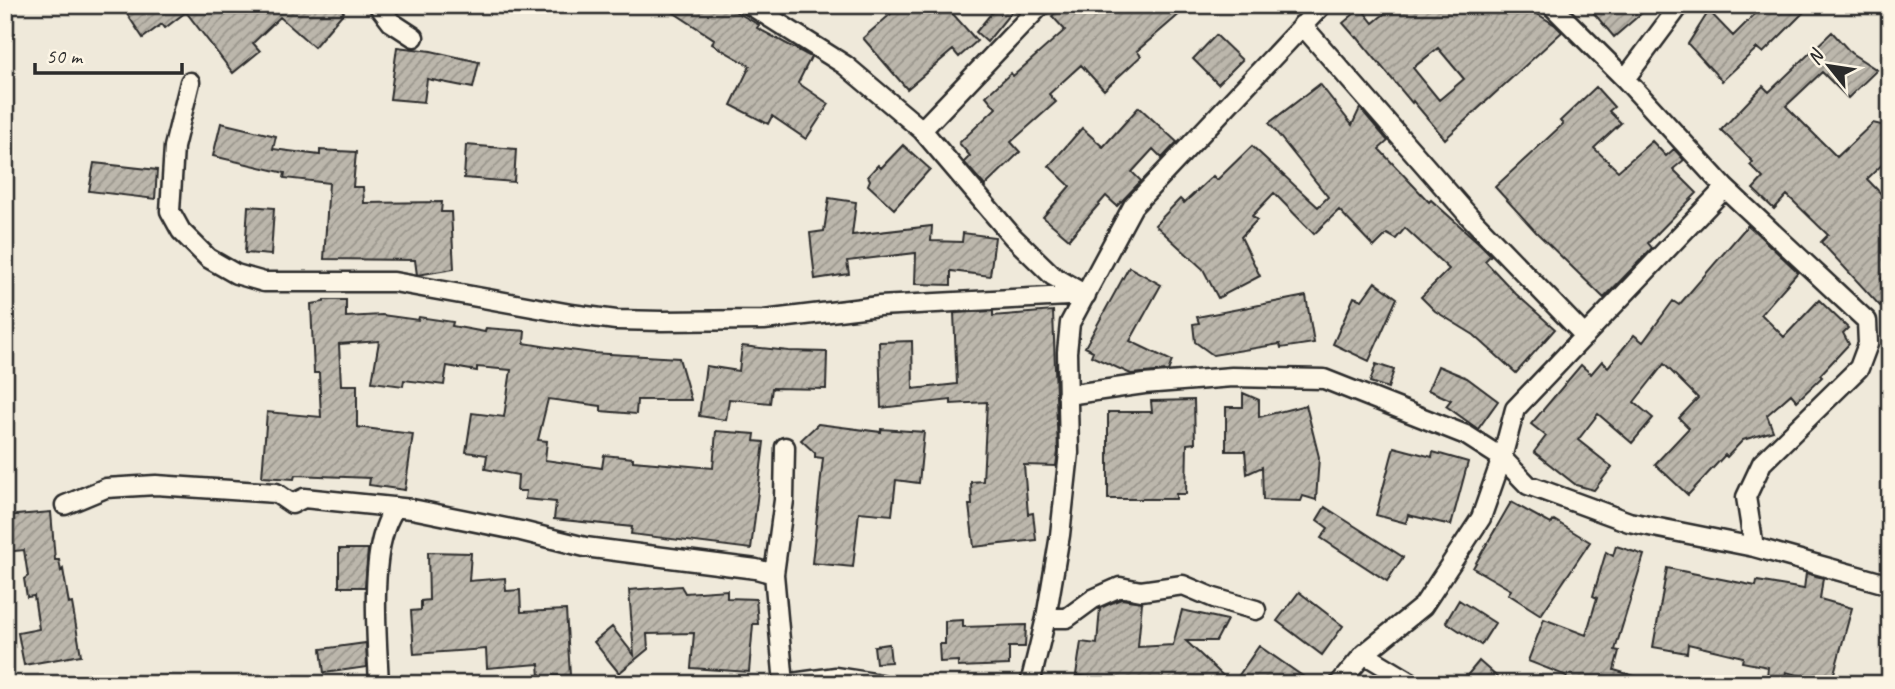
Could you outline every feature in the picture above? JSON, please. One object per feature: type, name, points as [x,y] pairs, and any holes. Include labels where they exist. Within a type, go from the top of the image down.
[{"type":"street","points":[[378,5],[391,22],[414,37]]},
{"type":"street","points":[[750,5],[845,65],[922,130],[1013,237],[1052,276],[1086,295]]},
{"type":"street","points":[[922,130],[1041,5]]},
{"type":"street","points":[[1030,684],[1046,618],[1060,535],[1069,453],[1067,352],[1070,323],[1133,206],[1322,5]]},
{"type":"street","points":[[1551,5],[1625,79],[1725,188],[1867,321],[1868,344],[1859,369],[1762,463],[1746,497],[1754,547]]},
{"type":"street","points":[[1625,79],[1680,5]]},
{"type":"street","points":[[1302,25],[1469,216],[1585,336]]},
{"type":"street","points":[[190,82],[174,147],[170,211],[181,231],[208,258],[236,274],[264,282],[394,282],[571,314],[616,320],[662,321],[764,320],[879,306],[1086,295]]},
{"type":"street","points":[[1339,684],[1364,654],[1423,606],[1481,518],[1502,458],[1515,409],[1725,188]]},
{"type":"street","points":[[1067,395],[1144,384],[1232,377],[1324,379],[1466,435],[1502,458],[1528,485],[1629,522],[1754,547],[1890,585]]},
{"type":"street","points":[[785,447],[784,500],[774,574],[785,684],[836,677],[881,684]]},
{"type":"street","points":[[65,505],[106,488],[156,485],[276,493],[292,504],[304,498],[395,507],[521,531],[585,547],[756,569],[774,574]]},
{"type":"street","points":[[379,684],[377,561],[384,532],[395,507]]},
{"type":"street","points":[[1046,618],[1067,618],[1093,599],[1120,587],[1141,591],[1183,585],[1214,598],[1256,610]]},
{"type":"street","points":[[1364,654],[1414,684]]},
{"type":"building","points":[[121,5],[336,5],[344,12],[314,47],[280,17],[253,43],[260,51],[233,73],[186,12],[165,28],[162,24],[143,38]]},
{"type":"building","points":[[662,5],[724,5],[759,25],[757,28],[811,57],[798,83],[829,104],[806,139],[772,116],[768,124],[731,105],[750,66],[712,44],[714,39]]},
{"type":"building","points":[[901,5],[945,5],[977,41],[959,57],[953,50],[907,89],[863,38]]},
{"type":"building","points":[[998,5],[1017,5],[987,42],[976,32]]},
{"type":"building","points":[[1064,5],[1190,5],[1137,51],[1141,56],[1104,90],[1081,65],[1049,94],[1056,102],[1011,142],[1020,152],[985,186],[964,162],[970,156],[959,143],[996,108],[986,96],[1065,30],[1052,16]]},
{"type":"building","points":[[1395,5],[1523,5],[1562,32],[1445,139],[1343,23],[1361,8],[1373,23]],"holes":[[[1438,48],[1464,79],[1439,100],[1413,68]]]},
{"type":"building","points":[[1587,5],[1651,5],[1614,37]]},
{"type":"building","points":[[1764,5],[1811,5],[1763,53],[1757,48],[1722,81],[1688,44],[1709,11],[1733,36]]},
{"type":"building","points":[[1832,32],[1851,53],[1877,70],[1848,98],[1822,72],[1786,106],[1837,157],[1873,123],[1890,127],[1890,157],[1867,179],[1890,203],[1890,270],[1881,279],[1890,289],[1890,299],[1880,306],[1821,242],[1828,235],[1787,195],[1774,209],[1753,189],[1763,178],[1750,165],[1753,162],[1721,130],[1763,86],[1769,92]]},
{"type":"building","points":[[1216,35],[1242,60],[1218,84],[1193,59]]},
{"type":"building","points":[[397,47],[431,51],[479,62],[473,88],[427,79],[424,102],[390,99]]},
{"type":"building","points":[[1320,84],[1352,125],[1360,108],[1388,141],[1379,149],[1429,202],[1431,200],[1491,255],[1485,261],[1555,329],[1516,373],[1474,335],[1435,311],[1421,297],[1449,269],[1405,228],[1396,239],[1387,234],[1374,247],[1339,210],[1314,234],[1274,193],[1252,216],[1257,220],[1241,237],[1260,276],[1218,298],[1203,269],[1155,225],[1180,199],[1184,203],[1213,176],[1217,180],[1252,146],[1318,207],[1328,197],[1269,123]]},
{"type":"building","points":[[1596,87],[1614,107],[1609,111],[1621,123],[1594,148],[1618,171],[1652,141],[1666,156],[1674,149],[1684,160],[1673,169],[1697,193],[1648,243],[1652,248],[1604,298],[1536,232],[1495,187],[1563,124],[1560,121]]},
{"type":"building","points":[[1139,107],[1177,142],[1162,158],[1153,149],[1132,172],[1141,181],[1117,206],[1106,196],[1069,239],[1043,217],[1070,186],[1049,166],[1082,128],[1103,147]]},
{"type":"building","points":[[221,123],[276,136],[273,149],[320,155],[320,150],[356,152],[353,187],[363,187],[364,203],[442,202],[441,212],[451,212],[454,269],[417,275],[415,260],[324,259],[329,183],[284,178],[285,173],[213,156]]},
{"type":"building","points":[[466,145],[516,149],[514,182],[464,178]]},
{"type":"building","points":[[903,145],[930,169],[894,209],[868,185],[868,176],[878,165],[881,168]]},
{"type":"building","points":[[94,163],[157,170],[155,199],[89,191]]},
{"type":"building","points":[[829,198],[856,202],[852,235],[932,226],[931,241],[962,242],[963,233],[995,237],[990,276],[951,271],[951,285],[915,284],[916,253],[847,261],[849,274],[815,279],[810,233],[824,231]]},
{"type":"building","points":[[248,206],[274,208],[271,255],[245,253]]},
{"type":"building","points":[[1748,225],[1798,272],[1761,314],[1784,337],[1819,300],[1848,328],[1843,333],[1849,344],[1820,375],[1822,377],[1797,401],[1791,394],[1767,415],[1773,431],[1743,440],[1727,457],[1725,455],[1688,495],[1655,464],[1689,428],[1679,418],[1698,398],[1664,364],[1634,402],[1653,418],[1632,443],[1598,414],[1578,440],[1612,467],[1594,490],[1576,485],[1534,452],[1546,436],[1531,424],[1581,365],[1591,374],[1602,361],[1608,367],[1634,335],[1643,342],[1673,301],[1679,305]]},
{"type":"building","points":[[1129,267],[1161,285],[1130,341],[1172,361],[1168,371],[1131,374],[1091,356],[1093,351],[1085,347]]},
{"type":"building","points":[[1375,282],[1397,298],[1369,361],[1333,344],[1354,297],[1362,300]]},
{"type":"building","points":[[1306,296],[1314,343],[1281,348],[1280,344],[1213,355],[1195,342],[1193,324],[1199,323],[1197,317]]},
{"type":"building","points":[[324,300],[346,300],[346,317],[382,315],[418,320],[419,317],[453,322],[452,326],[485,332],[486,328],[525,331],[524,343],[548,347],[592,353],[679,358],[691,400],[637,400],[636,414],[601,411],[601,406],[548,399],[538,440],[547,441],[545,460],[602,468],[604,455],[633,458],[633,461],[713,468],[716,431],[755,434],[754,441],[764,442],[751,549],[631,534],[632,527],[554,519],[556,502],[525,499],[526,491],[517,491],[518,475],[485,469],[487,455],[466,452],[472,413],[504,417],[511,370],[477,367],[477,371],[447,366],[444,385],[404,380],[403,386],[372,382],[379,341],[339,344],[341,385],[357,385],[357,427],[413,434],[405,490],[369,485],[370,478],[295,475],[294,479],[262,477],[267,412],[321,417],[319,373],[314,373],[311,304]]},
{"type":"building","points":[[993,311],[993,316],[1053,311],[1058,452],[1056,466],[1024,465],[1028,514],[1033,513],[1036,540],[974,547],[969,505],[972,505],[971,482],[983,481],[987,402],[951,404],[951,400],[881,408],[879,342],[912,341],[913,389],[957,384],[954,313]]},
{"type":"building","points":[[742,346],[827,352],[826,389],[772,388],[770,403],[729,399],[726,420],[699,416],[706,366],[739,371]]},
{"type":"building","points":[[1376,364],[1394,370],[1388,388],[1370,382]]},
{"type":"building","points":[[1438,366],[1467,378],[1498,401],[1478,429],[1446,406],[1451,400],[1428,390]]},
{"type":"building","points":[[1243,393],[1259,400],[1259,417],[1306,405],[1319,457],[1316,500],[1303,496],[1301,501],[1263,500],[1262,467],[1247,474],[1245,451],[1226,451],[1226,407],[1243,407]]},
{"type":"building","points":[[1194,400],[1195,443],[1187,444],[1186,494],[1176,494],[1176,499],[1108,499],[1108,412],[1152,412],[1151,401]]},
{"type":"building","points":[[818,424],[881,432],[881,429],[924,432],[919,483],[896,480],[892,515],[859,512],[853,567],[812,563],[823,458],[815,457],[815,453],[801,440]]},
{"type":"building","points":[[1394,447],[1432,457],[1433,452],[1468,462],[1451,525],[1408,515],[1406,523],[1376,515]]},
{"type":"building","points":[[1511,502],[1551,524],[1554,520],[1590,542],[1541,615],[1508,594],[1511,590],[1473,568]]},
{"type":"building","points":[[1325,507],[1403,557],[1387,581],[1321,538],[1328,528],[1317,520]]},
{"type":"building","points":[[51,512],[55,560],[59,560],[61,571],[63,569],[81,655],[24,665],[18,633],[39,629],[34,596],[27,597],[24,579],[28,576],[24,550],[5,552],[5,516]]},
{"type":"building","points":[[1616,546],[1644,555],[1615,650],[1619,651],[1614,670],[1648,680],[1647,684],[1564,684],[1567,676],[1528,661],[1544,619],[1586,635],[1597,598],[1593,596],[1606,552],[1613,556]]},
{"type":"building","points":[[339,549],[368,549],[365,587],[339,587]]},
{"type":"building","points":[[428,552],[471,553],[469,581],[505,578],[506,591],[520,590],[521,612],[566,610],[570,675],[540,677],[539,664],[487,668],[486,649],[414,654],[411,611],[421,610],[421,601],[429,600]]},
{"type":"building","points":[[1667,568],[1756,586],[1757,581],[1804,589],[1806,573],[1823,578],[1820,599],[1852,608],[1831,684],[1786,672],[1785,678],[1767,677],[1768,667],[1742,662],[1743,657],[1688,644],[1687,653],[1653,647]]},
{"type":"building","points":[[681,586],[685,593],[727,590],[727,598],[756,599],[758,624],[753,624],[749,672],[691,668],[694,633],[647,634],[648,649],[619,673],[594,642],[612,627],[634,655],[629,590]]},
{"type":"building","points":[[1299,592],[1343,626],[1322,655],[1277,621]]},
{"type":"building","points":[[1121,599],[1142,602],[1138,647],[1173,645],[1182,610],[1227,620],[1216,641],[1186,641],[1232,684],[1131,684],[1076,675],[1081,642],[1097,644],[1100,608]]},
{"type":"building","points":[[1459,600],[1495,623],[1481,645],[1446,622]]},
{"type":"building","points":[[963,620],[963,627],[1026,625],[1025,647],[1009,647],[1009,665],[958,667],[958,661],[940,662],[939,644],[945,644],[945,621]]},
{"type":"building","points":[[366,643],[367,667],[324,673],[321,649]]},
{"type":"building","points":[[889,644],[891,662],[876,663],[874,646]]},
{"type":"building","points":[[1259,646],[1314,684],[1245,684],[1237,678]]},
{"type":"building","points":[[1479,661],[1505,684],[1460,684]]}]
